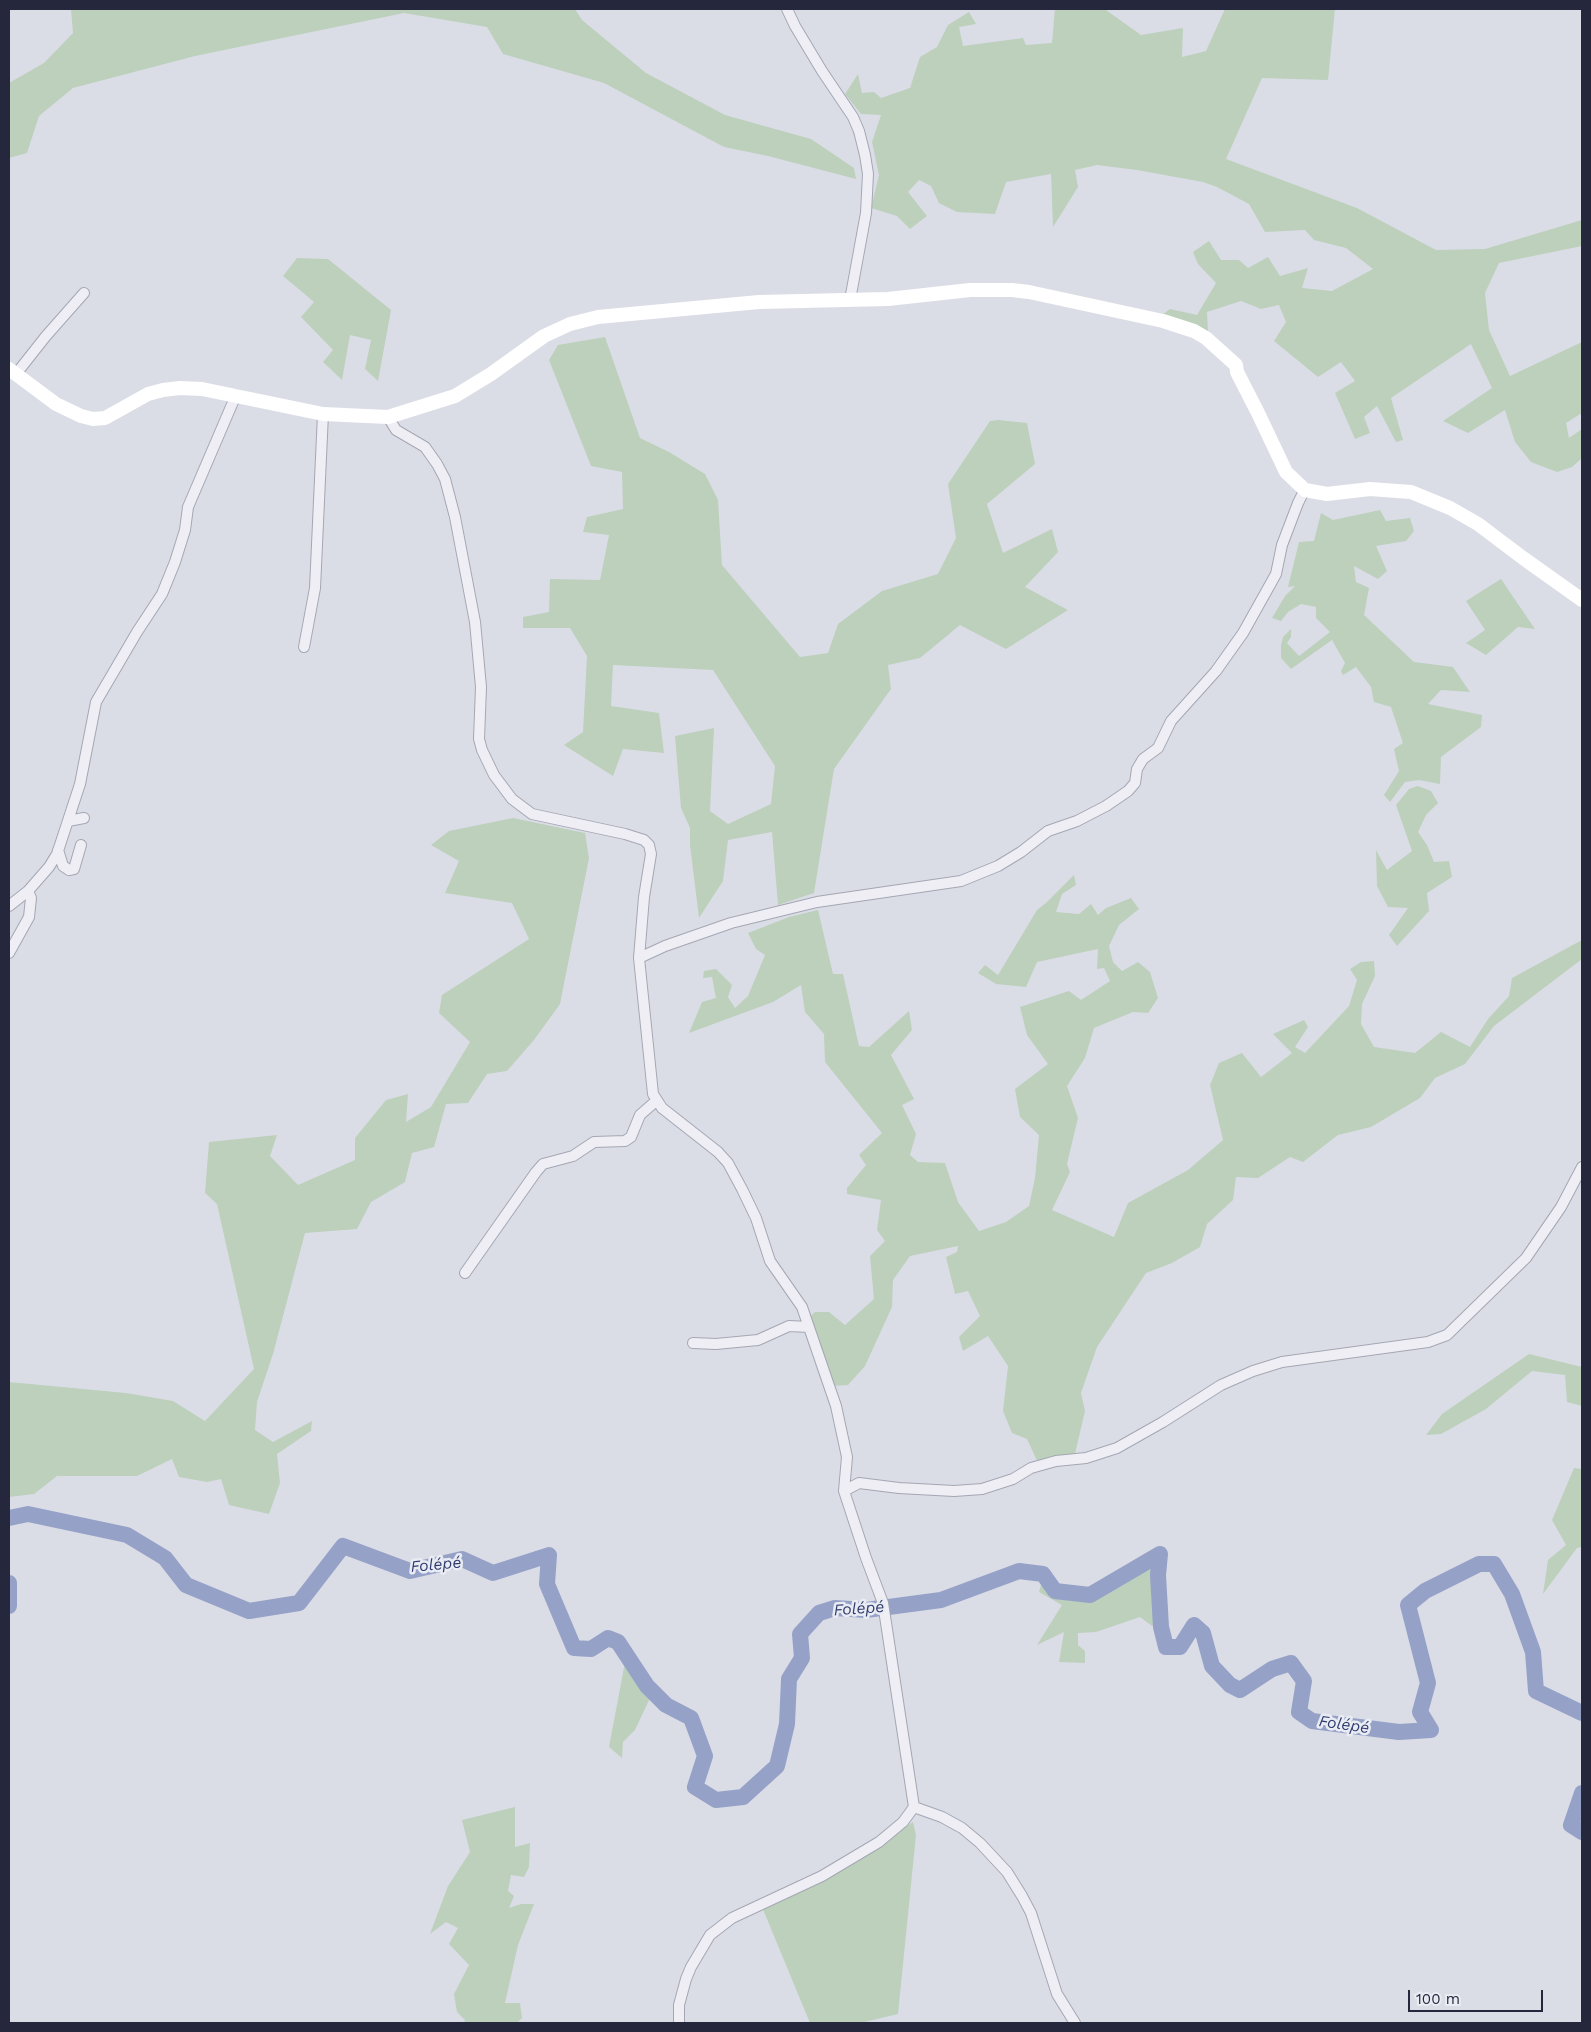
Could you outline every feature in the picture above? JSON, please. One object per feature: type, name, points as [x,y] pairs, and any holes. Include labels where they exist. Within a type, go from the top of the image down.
[{"type":"street","points":[[787,9],[822,71],[853,117],[859,130],[865,155],[868,174],[866,213],[850,300]]},
{"type":"street","points":[[84,293],[13,371],[56,404],[81,416],[99,419],[117,412],[148,394],[163,390],[202,389],[323,414],[388,417],[455,396],[491,374],[544,336],[577,322],[628,314],[759,302],[911,297],[970,290],[1029,292],[1147,317],[1194,332],[1206,338],[1236,365],[1237,372],[1286,472],[1305,489],[1327,494],[1370,489],[1391,489],[1411,492],[1478,524],[1582,600]]},
{"type":"street","points":[[9,906],[28,890],[49,867],[58,850],[80,784],[96,702],[136,632],[162,594],[175,562],[188,507],[236,395]]},
{"type":"street","points":[[304,647],[315,588],[323,414]]},
{"type":"street","points":[[388,417],[396,430],[425,447],[437,464],[444,479],[455,516],[475,622],[481,688],[480,739],[482,750],[494,775],[512,799],[532,814],[625,834],[644,840],[648,845],[651,854],[644,897],[639,958],[650,1079],[656,1101],[662,1108],[718,1152],[728,1163],[756,1218],[766,1253],[802,1307],[836,1406],[847,1457],[844,1490],[884,1609],[914,1807],[894,1831],[863,1852],[822,1876],[732,1918],[710,1935],[690,1967],[679,2005],[678,2023]]},
{"type":"street","points":[[639,958],[665,946],[731,923],[818,902],[961,881],[998,866],[1021,852],[1048,831],[1077,822],[1128,791],[1135,783],[1137,769],[1143,759],[1158,748],[1171,721],[1216,672],[1243,633],[1276,574],[1282,545],[1305,489]]},
{"type":"street","points":[[68,821],[84,818]]},
{"type":"street","points":[[58,850],[63,866],[68,870],[74,869],[81,844]]},
{"type":"street","points":[[9,953],[29,916],[31,898],[28,890]]},
{"type":"street","points":[[465,1273],[543,1164],[573,1156],[594,1142],[625,1141],[631,1137],[640,1115],[656,1101]]},
{"type":"street","points":[[844,1490],[859,1483],[899,1488],[954,1491],[982,1489],[1013,1479],[1031,1468],[1086,1458],[1116,1448],[1163,1422],[1221,1385],[1253,1371],[1282,1362],[1428,1342],[1447,1335],[1526,1258],[1561,1207],[1582,1167]]},
{"type":"street","points":[[693,1343],[716,1344],[758,1340],[789,1326],[809,1327]]},
{"type":"street","points":[[914,1807],[942,1817],[962,1828],[980,1843],[1007,1872],[1031,1913],[1057,1994],[1075,2023]]},
{"type":"green space","points":[[71,9],[575,9],[582,20],[646,73],[725,115],[811,139],[854,168],[856,179],[768,156],[724,147],[604,83],[503,54],[487,27],[404,13],[195,56],[73,88],[39,116],[27,153],[9,158],[9,83],[44,63],[73,33]]},
{"type":"green space","points":[[1055,9],[1106,10],[1141,35],[1183,28],[1182,57],[1206,51],[1225,9],[1335,9],[1328,80],[1262,78],[1226,159],[1357,208],[1436,250],[1485,249],[1582,220],[1582,246],[1499,263],[1485,293],[1489,330],[1510,376],[1582,342],[1582,413],[1566,423],[1569,438],[1582,429],[1582,458],[1572,467],[1557,472],[1531,462],[1515,442],[1505,410],[1468,433],[1443,421],[1492,388],[1471,344],[1391,398],[1403,440],[1396,442],[1377,406],[1364,417],[1370,433],[1355,439],[1335,393],[1355,381],[1341,362],[1318,377],[1274,341],[1286,322],[1279,305],[1261,309],[1241,301],[1207,312],[1208,332],[1162,315],[1170,309],[1197,315],[1216,283],[1198,264],[1193,252],[1209,241],[1221,260],[1239,260],[1248,268],[1268,257],[1280,276],[1308,268],[1302,288],[1332,291],[1373,269],[1346,248],[1314,240],[1305,230],[1265,232],[1249,204],[1217,187],[1203,182],[1097,165],[1075,170],[1078,187],[1053,227],[1051,174],[1006,182],[995,214],[957,212],[939,203],[931,186],[919,180],[908,192],[927,216],[910,229],[897,216],[871,208],[879,175],[872,142],[881,115],[861,114],[845,94],[858,74],[862,93],[874,92],[881,98],[910,88],[920,57],[937,47],[948,25],[969,12],[976,24],[959,27],[963,46],[1023,38],[1026,45],[1052,43]]},
{"type":"green space","points":[[297,258],[328,259],[391,310],[378,381],[365,369],[371,340],[350,335],[342,380],[323,362],[333,350],[301,317],[314,302],[283,276]]},
{"type":"green space","points":[[605,337],[640,438],[669,452],[705,474],[718,500],[722,565],[800,657],[828,653],[838,624],[882,591],[938,574],[956,538],[948,484],[990,421],[1027,423],[1035,464],[987,504],[1003,553],[1052,529],[1058,552],[1025,587],[1068,610],[1006,649],[960,625],[920,658],[888,665],[891,689],[834,769],[814,893],[778,905],[772,832],[728,840],[723,881],[699,918],[690,845],[690,828],[681,808],[675,736],[714,728],[710,811],[728,824],[771,804],[775,766],[713,670],[613,665],[611,706],[659,713],[664,753],[623,749],[613,776],[564,745],[583,732],[587,656],[570,628],[523,628],[523,617],[549,612],[550,579],[600,580],[609,535],[583,532],[587,517],[623,509],[622,472],[591,466],[549,360],[558,345]]},
{"type":"green space","points":[[1380,510],[1386,521],[1410,518],[1414,531],[1406,541],[1376,546],[1387,571],[1378,579],[1354,566],[1356,582],[1369,588],[1364,615],[1414,662],[1453,667],[1470,692],[1441,690],[1428,704],[1482,715],[1481,727],[1441,757],[1440,784],[1419,780],[1405,782],[1390,802],[1384,795],[1399,771],[1394,749],[1403,743],[1391,707],[1374,702],[1371,687],[1356,667],[1343,675],[1341,671],[1345,663],[1332,640],[1291,669],[1281,658],[1283,637],[1291,629],[1291,637],[1287,643],[1299,656],[1330,632],[1316,618],[1316,607],[1301,604],[1288,612],[1281,621],[1272,618],[1285,596],[1295,586],[1288,587],[1299,542],[1314,541],[1321,513],[1333,520]]},
{"type":"green space","points":[[1501,579],[1535,629],[1518,627],[1486,655],[1466,643],[1485,630],[1466,601]]},
{"type":"green space","points":[[1418,786],[1431,791],[1438,803],[1426,815],[1418,832],[1427,845],[1434,862],[1449,861],[1452,877],[1427,893],[1429,911],[1397,946],[1389,935],[1408,908],[1388,907],[1377,886],[1376,850],[1387,870],[1412,851],[1396,805],[1409,789]]},
{"type":"green space","points":[[513,818],[585,833],[589,858],[560,1004],[534,1040],[507,1071],[487,1074],[468,1103],[446,1104],[434,1147],[412,1153],[405,1182],[371,1202],[357,1229],[305,1233],[273,1354],[257,1402],[255,1430],[273,1442],[312,1421],[311,1431],[277,1454],[280,1483],[269,1514],[229,1505],[221,1479],[207,1482],[179,1477],[172,1459],[137,1476],[57,1476],[34,1494],[9,1497],[9,1382],[126,1393],[173,1401],[205,1421],[254,1369],[217,1204],[205,1193],[209,1142],[277,1135],[270,1156],[298,1185],[355,1160],[355,1138],[386,1100],[408,1094],[406,1122],[431,1107],[470,1042],[439,1013],[442,995],[529,939],[512,903],[445,893],[459,861],[431,845],[449,831]]},
{"type":"green space","points":[[1074,875],[1076,885],[1062,894],[1056,912],[1079,914],[1091,904],[1098,915],[1106,908],[1131,898],[1139,909],[1119,925],[1109,946],[1113,962],[1122,971],[1138,962],[1150,972],[1158,998],[1148,1013],[1133,1012],[1094,1028],[1085,1058],[1067,1086],[1078,1118],[1067,1164],[1070,1172],[1052,1210],[1114,1237],[1128,1203],[1188,1170],[1223,1140],[1210,1085],[1219,1063],[1242,1053],[1261,1077],[1292,1053],[1273,1034],[1304,1020],[1308,1027],[1295,1047],[1305,1053],[1349,1006],[1357,980],[1350,969],[1361,962],[1374,961],[1375,976],[1362,1004],[1361,1024],[1374,1047],[1415,1053],[1441,1032],[1470,1047],[1488,1019],[1509,996],[1512,978],[1582,940],[1582,959],[1494,1026],[1465,1064],[1435,1078],[1420,1098],[1371,1127],[1338,1135],[1303,1162],[1290,1157],[1258,1178],[1236,1177],[1233,1200],[1207,1224],[1200,1247],[1172,1263],[1146,1273],[1097,1347],[1081,1393],[1085,1411],[1074,1458],[1039,1465],[1027,1439],[1012,1433],[1003,1411],[1008,1366],[988,1336],[963,1351],[959,1337],[980,1316],[968,1291],[955,1294],[946,1257],[957,1252],[958,1246],[910,1256],[893,1280],[892,1307],[865,1366],[848,1385],[831,1386],[823,1361],[801,1325],[815,1312],[829,1312],[845,1325],[874,1299],[870,1256],[885,1241],[877,1230],[881,1200],[847,1194],[847,1188],[866,1165],[859,1155],[882,1133],[825,1062],[824,1034],[805,1012],[801,985],[773,1002],[689,1033],[702,1002],[716,998],[712,977],[703,978],[704,971],[716,969],[732,985],[728,997],[735,1008],[748,996],[765,955],[756,949],[748,933],[789,917],[818,910],[833,974],[843,974],[859,1046],[869,1047],[909,1011],[912,1030],[891,1055],[914,1099],[902,1105],[916,1134],[910,1155],[918,1162],[945,1163],[958,1202],[979,1231],[1006,1222],[1029,1206],[1035,1178],[1039,1135],[1020,1117],[1015,1089],[1048,1064],[1027,1035],[1020,1007],[1069,991],[1081,1000],[1110,981],[1104,968],[1097,969],[1098,949],[1037,962],[1026,987],[996,984],[978,973],[985,965],[998,975],[1037,910]]},
{"type":"green space","points":[[1529,1354],[1582,1367],[1582,1406],[1567,1402],[1565,1375],[1532,1371],[1486,1409],[1441,1434],[1426,1435],[1442,1414]]},
{"type":"green space","points":[[1574,1468],[1582,1469],[1582,1547],[1577,1548],[1543,1594],[1548,1560],[1566,1545],[1552,1520]]},
{"type":"green space","points":[[1147,1559],[1155,1561],[1159,1571],[1156,1594],[1162,1621],[1152,1626],[1140,1617],[1096,1632],[1078,1633],[1078,1645],[1085,1651],[1085,1663],[1059,1662],[1064,1632],[1037,1645],[1062,1605],[1039,1592],[1042,1581],[1066,1596],[1089,1601],[1135,1574]]},
{"type":"green space","points":[[625,1662],[636,1681],[650,1698],[635,1730],[623,1742],[622,1758],[609,1747]]},
{"type":"green space","points":[[515,1807],[515,1847],[530,1843],[529,1867],[524,1877],[511,1875],[508,1891],[514,1896],[509,1908],[521,1904],[534,1904],[518,1945],[505,2003],[520,2003],[522,2018],[517,2023],[464,2023],[465,2020],[457,2012],[454,1994],[469,1965],[449,1944],[458,1928],[446,1922],[430,1934],[448,1886],[470,1852],[462,1820]]},
{"type":"green space","points":[[913,1822],[916,1835],[898,2014],[860,2023],[810,2023],[762,1907],[825,1880]]},
{"type":"waterway","name":"Folépé","points":[[9,1518],[28,1514],[127,1535],[165,1558],[186,1585],[249,1611],[299,1603],[343,1546],[410,1571],[462,1559],[493,1573],[549,1555],[547,1584],[574,1648],[591,1649],[608,1638],[618,1642],[647,1686],[666,1705],[691,1718],[705,1756],[695,1787],[716,1800],[743,1797],[777,1766],[787,1724],[789,1679],[802,1658],[800,1634],[819,1613],[835,1608],[866,1610],[941,1600],[1019,1571],[1043,1574],[1055,1591],[1090,1595],[1160,1554],[1158,1575],[1161,1627],[1166,1647],[1180,1647],[1194,1625],[1203,1633],[1212,1666],[1230,1685],[1240,1690],[1272,1669],[1291,1663],[1304,1681],[1299,1712],[1312,1721],[1399,1732],[1431,1730],[1420,1712],[1428,1683],[1408,1605],[1425,1591],[1479,1564],[1494,1564],[1512,1594],[1533,1652],[1536,1691],[1582,1713]]},
{"type":"waterway","name":"Folépé","points":[[9,1583],[9,1606]]},
{"type":"waterway","name":"Folépé","points":[[1582,1793],[1571,1825],[1582,1832]]}]
